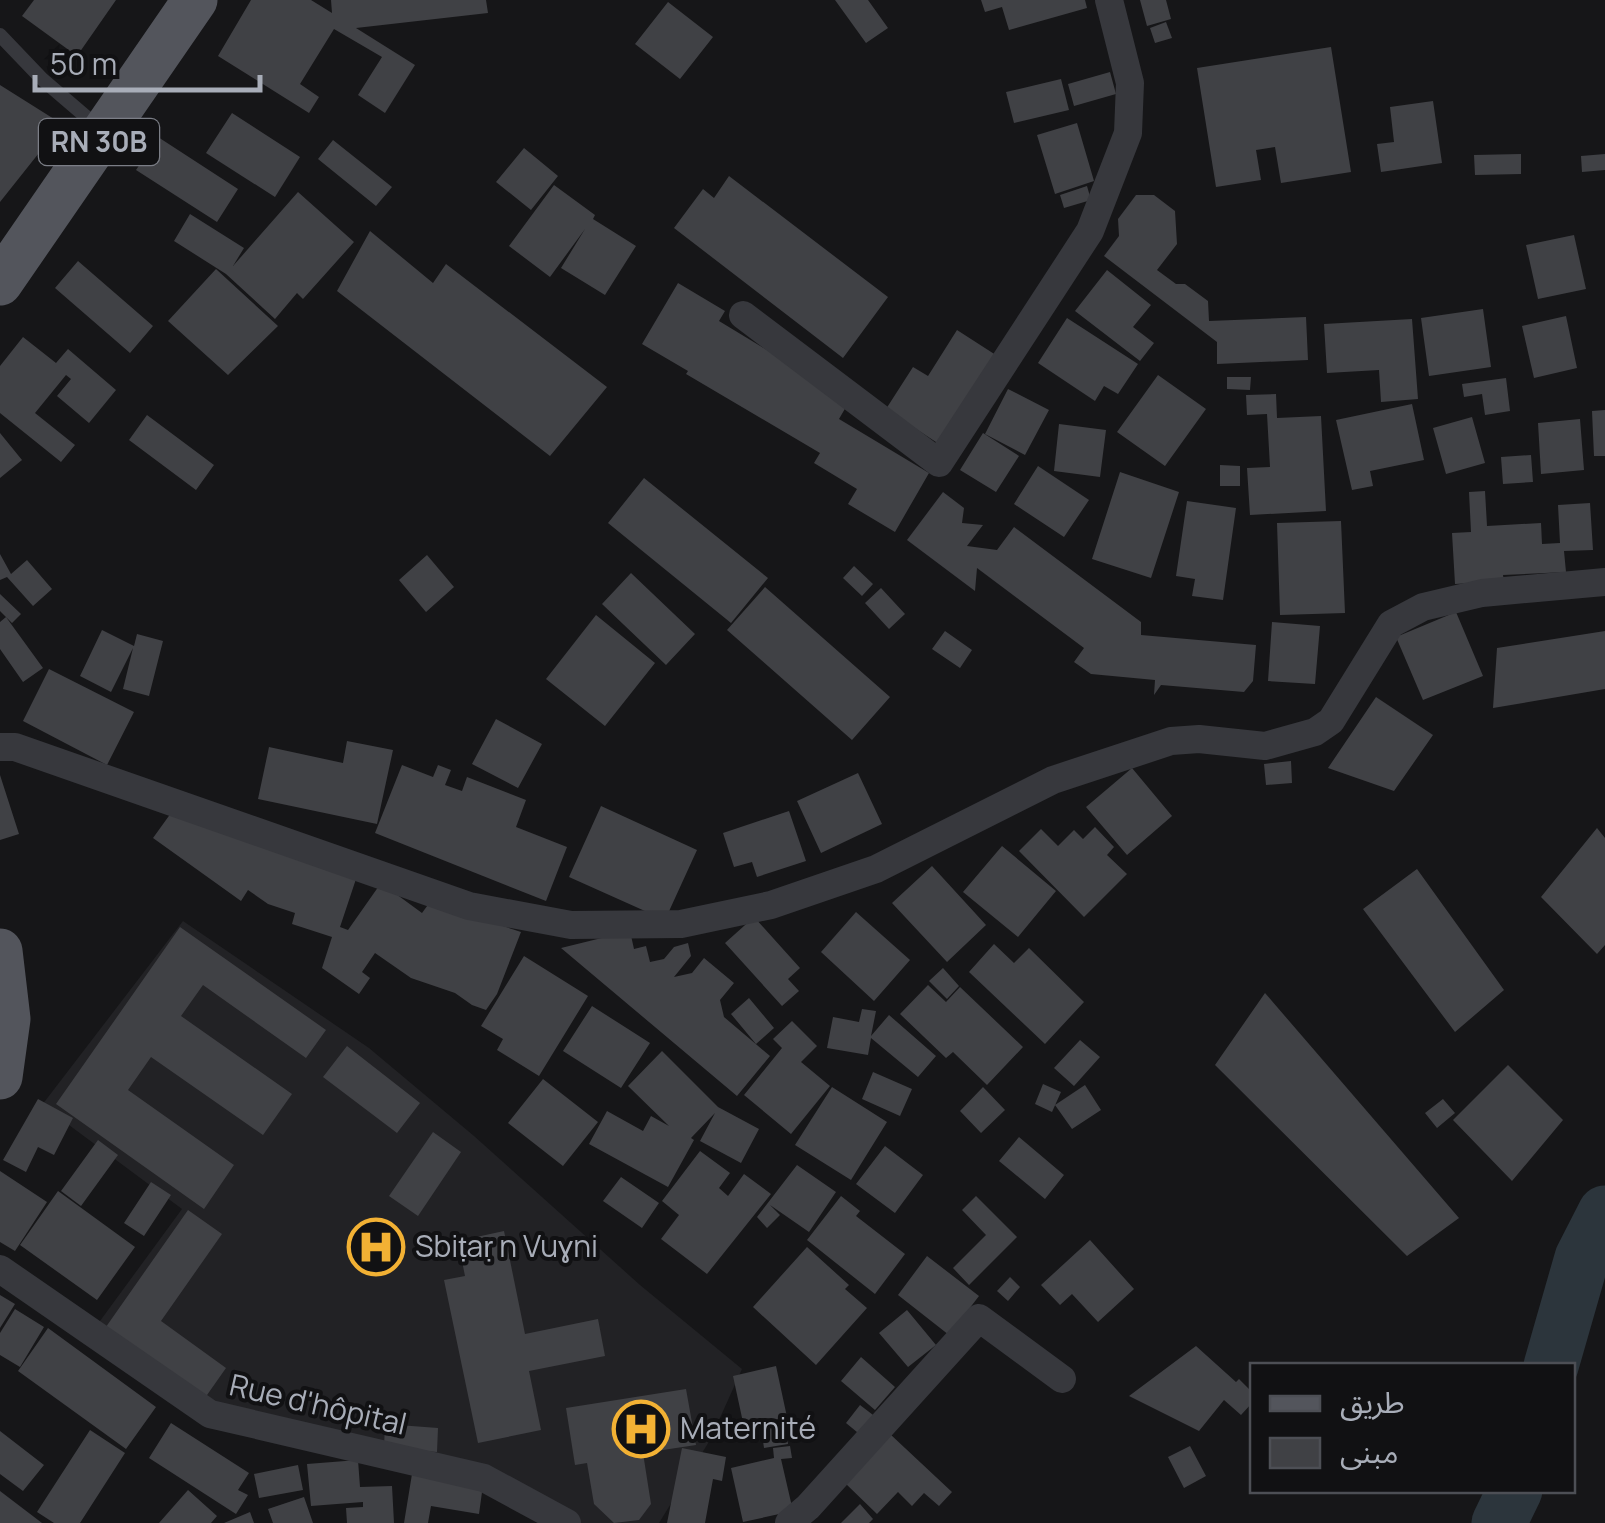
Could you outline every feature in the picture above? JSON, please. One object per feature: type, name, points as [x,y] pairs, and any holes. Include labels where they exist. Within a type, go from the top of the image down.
[{"type":"main road","name":"RN 30B","points":[[0,283],[195,0]]},
{"type":"main road","points":[[0,952],[8,1019],[0,1076]]},
{"type":"street","points":[[743,315],[939,462],[1090,231],[1128,134],[1130,84],[1109,0]]},
{"type":"street","points":[[0,747],[15,746],[469,906],[571,925],[681,924],[772,905],[876,869],[1053,780],[1171,742],[1198,739],[1265,746],[1314,732],[1331,720],[1392,624],[1423,607],[1482,593],[1605,582]]},
{"type":"street","name":"Rue d'hôpital","points":[[0,1269],[210,1414],[484,1478],[567,1523]]},
{"type":"street","points":[[790,1523],[979,1318],[1062,1378]]},
{"type":"lane","points":[[0,35],[42,80],[105,133]]},
{"type":"shaded area","name":"Sbiṭaṛ n Vuɣni","points":[[183,921],[369,1048],[742,1369],[710,1440],[659,1523],[572,1523],[496,1491],[207,1415],[89,1336],[182,1209],[42,1105]]},
{"type":"building","points":[[34,0],[116,0],[77,56],[22,16]]},
{"type":"building","points":[[251,0],[311,0],[332,13],[331,0],[486,0],[488,13],[356,28],[415,65],[385,113],[358,95],[382,57],[334,29],[300,84],[319,97],[309,113],[218,56]]},
{"type":"building","points":[[835,0],[868,0],[888,28],[866,43]]},
{"type":"building","points":[[981,0],[1085,0],[1087,8],[1009,30],[1002,7],[985,12]]},
{"type":"building","points":[[1140,0],[1166,0],[1171,19],[1147,26]]},
{"type":"building","points":[[668,2],[713,37],[680,79],[635,44]]},
{"type":"building","points":[[1166,22],[1172,38],[1155,43],[1150,28]]},
{"type":"building","points":[[1331,47],[1351,172],[1281,183],[1275,147],[1256,150],[1261,180],[1216,187],[1197,68]]},
{"type":"building","points":[[1110,72],[1116,94],[1074,106],[1068,84]]},
{"type":"building","points":[[1061,79],[1069,110],[1014,123],[1006,92]]},
{"type":"building","points":[[0,85],[62,124],[0,202]]},
{"type":"building","points":[[1433,101],[1442,163],[1381,172],[1377,144],[1394,142],[1390,107]]},
{"type":"building","points":[[232,113],[300,157],[275,197],[206,153]]},
{"type":"building","points":[[1077,123],[1094,181],[1055,194],[1037,135]]},
{"type":"building","points":[[158,137],[238,189],[217,222],[136,170]]},
{"type":"building","points":[[333,140],[392,187],[376,206],[318,159]]},
{"type":"building","points":[[524,148],[558,176],[531,210],[496,182]]},
{"type":"building","points":[[1521,154],[1521,174],[1475,175],[1474,155]]},
{"type":"building","points":[[1605,154],[1605,170],[1582,172],[1581,156]]},
{"type":"building","points":[[729,176],[888,297],[843,358],[674,228],[703,189],[714,198]]},
{"type":"building","points":[[554,185],[595,215],[593,219],[636,246],[605,295],[561,268],[585,229],[550,277],[509,246]]},
{"type":"building","points":[[1087,186],[1091,200],[1064,208],[1060,195]]},
{"type":"building","points":[[298,192],[354,242],[303,299],[297,293],[275,319],[226,274],[174,241],[190,214],[244,248],[233,266]]},
{"type":"building","points":[[1136,195],[1154,195],[1175,211],[1177,244],[1157,270],[1208,301],[1209,321],[1306,317],[1308,360],[1217,364],[1217,342],[1104,256],[1119,236],[1118,219]]},
{"type":"building","points":[[370,231],[433,283],[446,264],[607,387],[550,456],[337,291]]},
{"type":"building","points":[[1574,235],[1586,289],[1538,299],[1526,245]]},
{"type":"building","points":[[78,261],[153,326],[130,353],[55,288]]},
{"type":"building","points":[[216,269],[278,326],[228,375],[168,321]]},
{"type":"building","points":[[1107,270],[1151,305],[1133,327],[1154,343],[1140,361],[1075,311]]},
{"type":"building","points":[[678,283],[725,311],[719,321],[850,400],[839,419],[929,473],[895,532],[848,504],[857,489],[814,463],[820,453],[642,344]]},
{"type":"building","points":[[1483,309],[1491,367],[1429,376],[1421,318]]},
{"type":"building","points":[[1566,316],[1577,368],[1534,378],[1522,326]]},
{"type":"building","points":[[1067,318],[1138,364],[1118,394],[1104,386],[1095,401],[1038,363]]},
{"type":"building","points":[[1412,319],[1418,399],[1381,402],[1379,370],[1327,373],[1324,324]]},
{"type":"building","points":[[957,330],[1002,359],[945,448],[886,409],[913,367],[928,376]]},
{"type":"building","points":[[23,337],[56,363],[68,349],[116,390],[89,423],[57,396],[71,379],[66,375],[35,413],[75,445],[61,462],[0,413],[0,366]]},
{"type":"building","points":[[1158,375],[1206,409],[1165,466],[1117,432]]},
{"type":"building","points":[[1227,377],[1251,377],[1250,390],[1227,389]]},
{"type":"building","points":[[1506,378],[1510,411],[1485,415],[1482,394],[1464,397],[1462,384]]},
{"type":"building","points":[[1008,389],[1049,410],[1025,455],[985,434]]},
{"type":"building","points":[[1276,394],[1277,418],[1321,416],[1326,511],[1250,515],[1247,468],[1270,467],[1267,414],[1247,415],[1246,395]]},
{"type":"building","points":[[1412,404],[1424,460],[1370,471],[1373,486],[1352,490],[1336,420]]},
{"type":"building","points":[[1605,410],[1605,456],[1594,456],[1592,411]]},
{"type":"building","points":[[147,415],[214,465],[196,490],[129,440]]},
{"type":"building","points":[[1472,417],[1485,463],[1446,474],[1433,428]]},
{"type":"building","points":[[1580,419],[1584,470],[1541,474],[1538,423]]},
{"type":"building","points":[[1059,424],[1106,430],[1100,477],[1054,471]]},
{"type":"building","points":[[0,433],[22,460],[0,478]]},
{"type":"building","points":[[983,433],[1019,456],[996,492],[960,470]]},
{"type":"building","points":[[1531,455],[1533,482],[1503,484],[1501,457]]},
{"type":"building","points":[[1220,465],[1240,466],[1240,486],[1220,486]]},
{"type":"building","points":[[1038,466],[1089,500],[1064,537],[1014,504]]},
{"type":"building","points":[[1120,472],[1179,492],[1151,578],[1092,559]]},
{"type":"building","points":[[644,478],[768,578],[731,623],[608,523]]},
{"type":"building","points":[[1485,491],[1487,526],[1541,523],[1542,544],[1560,543],[1558,505],[1590,503],[1593,550],[1564,551],[1566,572],[1503,575],[1504,581],[1455,584],[1452,533],[1471,532],[1469,492]]},
{"type":"building","points":[[943,492],[964,508],[962,523],[983,525],[967,546],[997,550],[1014,527],[1141,622],[1141,635],[1256,645],[1253,681],[1244,692],[1161,685],[1154,695],[1155,680],[1091,674],[1074,662],[1084,648],[977,568],[975,591],[907,540]]},
{"type":"building","points":[[1187,501],[1236,508],[1223,600],[1192,596],[1195,579],[1176,576]]},
{"type":"building","points":[[1341,521],[1345,613],[1280,615],[1277,523]]},
{"type":"building","points":[[0,554],[11,574],[27,560],[52,589],[33,606],[7,577],[0,580]]},
{"type":"building","points":[[427,555],[454,587],[426,612],[399,580]]},
{"type":"building","points":[[854,566],[873,584],[862,596],[843,578]]},
{"type":"building","points":[[631,573],[695,634],[666,665],[602,604]]},
{"type":"building","points":[[765,587],[890,697],[852,740],[727,630]]},
{"type":"building","points":[[881,588],[905,614],[889,629],[865,603]]},
{"type":"building","points":[[0,594],[21,614],[12,623],[0,611]]},
{"type":"building","points":[[1456,612],[1483,676],[1423,700],[1396,637]]},
{"type":"building","points":[[596,615],[655,663],[605,726],[546,679]]},
{"type":"building","points":[[6,617],[43,668],[23,682],[0,649],[0,622]]},
{"type":"building","points":[[1272,622],[1320,626],[1315,684],[1268,681]]},
{"type":"building","points":[[102,630],[134,646],[137,634],[163,641],[149,696],[123,689],[133,648],[111,692],[80,676]]},
{"type":"building","points":[[945,631],[972,650],[960,668],[932,649]]},
{"type":"building","points":[[1605,631],[1605,689],[1493,708],[1497,648]]},
{"type":"building","points":[[49,669],[134,712],[107,765],[23,721]]},
{"type":"building","points":[[1376,697],[1433,735],[1394,791],[1328,768]]},
{"type":"building","points":[[496,719],[542,744],[518,788],[472,764]]},
{"type":"building","points":[[347,741],[393,750],[377,824],[258,799],[269,747],[343,763]]},
{"type":"building","points":[[1291,761],[1292,783],[1266,785],[1264,764]]},
{"type":"building","points":[[402,765],[433,777],[438,765],[451,770],[445,785],[462,791],[467,777],[526,800],[516,827],[567,847],[546,901],[375,833]]},
{"type":"building","points":[[1132,768],[1172,816],[1127,855],[1086,807]]},
{"type":"building","points":[[858,773],[882,824],[821,853],[797,801]]},
{"type":"building","points":[[0,775],[19,834],[0,840]]},
{"type":"building","points":[[601,806],[697,850],[665,920],[569,877]]},
{"type":"building","points":[[789,811],[806,861],[757,877],[752,862],[734,867],[723,833]]},
{"type":"building","points":[[171,813],[357,876],[340,927],[348,930],[381,883],[422,913],[430,902],[521,932],[497,994],[486,1010],[455,993],[411,978],[375,953],[362,972],[370,978],[359,994],[322,968],[332,937],[292,924],[295,913],[268,904],[248,890],[241,901],[153,838]]},
{"type":"building","points":[[1095,827],[1114,847],[1107,855],[1127,874],[1084,917],[1019,851],[1041,829],[1058,846],[1074,830],[1083,839]]},
{"type":"building","points":[[1597,828],[1605,838],[1605,945],[1597,954],[1541,897]]},
{"type":"building","points":[[1002,846],[1056,891],[1018,937],[963,892]]},
{"type":"building","points":[[932,866],[986,925],[947,962],[892,903]]},
{"type":"building","points":[[1417,869],[1504,990],[1455,1032],[1363,909]]},
{"type":"building","points":[[856,912],[910,960],[874,1001],[821,952]]},
{"type":"building","points":[[754,917],[800,968],[788,979],[799,991],[782,1006],[725,943]]},
{"type":"building","points":[[180,927],[326,1030],[306,1058],[203,985],[181,1016],[292,1094],[263,1135],[151,1057],[128,1090],[234,1165],[204,1209],[56,1104]]},
{"type":"building","points":[[630,931],[634,949],[646,946],[650,962],[664,959],[674,947],[688,943],[691,956],[674,977],[692,973],[704,958],[734,983],[720,1000],[724,1017],[770,1056],[737,1096],[561,948]]},
{"type":"building","points":[[994,944],[1014,963],[1029,948],[1084,1002],[1045,1044],[969,972]]},
{"type":"building","points":[[524,956],[588,996],[539,1076],[497,1050],[503,1039],[481,1026]]},
{"type":"building","points":[[943,968],[959,986],[947,999],[929,981]]},
{"type":"building","points":[[928,985],[946,1002],[960,987],[1023,1047],[987,1085],[953,1052],[946,1058],[900,1014]]},
{"type":"building","points":[[1265,993],[1459,1218],[1407,1256],[1215,1065]]},
{"type":"building","points":[[749,998],[774,1028],[756,1044],[731,1014]]},
{"type":"building","points":[[592,1006],[650,1043],[621,1088],[563,1051]]},
{"type":"building","points":[[862,1009],[876,1011],[871,1036],[889,1015],[936,1056],[918,1077],[871,1038],[868,1055],[827,1048],[833,1017],[859,1022]]},
{"type":"building","points":[[792,1021],[817,1046],[801,1062],[830,1086],[791,1134],[744,1095],[782,1048],[773,1039]]},
{"type":"building","points":[[1080,1040],[1100,1057],[1074,1086],[1054,1068]]},
{"type":"building","points":[[347,1046],[420,1103],[397,1133],[323,1077]]},
{"type":"building","points":[[662,1051],[718,1107],[759,1129],[741,1163],[700,1141],[715,1113],[691,1138],[694,1140],[668,1187],[589,1144],[607,1111],[643,1131],[651,1116],[669,1126],[628,1086]]},
{"type":"building","points":[[1508,1065],[1563,1120],[1512,1181],[1453,1120]]},
{"type":"building","points":[[873,1072],[912,1089],[900,1116],[862,1099]]},
{"type":"building","points":[[543,1079],[598,1122],[563,1166],[508,1123]]},
{"type":"building","points":[[1043,1084],[1061,1092],[1052,1112],[1035,1104]]},
{"type":"building","points":[[1085,1085],[1101,1110],[1072,1129],[1055,1105]]},
{"type":"building","points":[[832,1087],[887,1122],[851,1180],[795,1145]]},
{"type":"building","points":[[983,1087],[1005,1110],[981,1133],[960,1111]]},
{"type":"building","points":[[38,1099],[73,1118],[54,1155],[38,1147],[26,1172],[3,1160]]},
{"type":"building","points":[[1443,1099],[1455,1113],[1437,1128],[1425,1113]]},
{"type":"building","points":[[433,1132],[461,1152],[418,1216],[389,1196]]},
{"type":"building","points":[[1019,1137],[1064,1175],[1045,1199],[999,1161]]},
{"type":"building","points":[[98,1140],[118,1155],[81,1206],[61,1191]]},
{"type":"building","points":[[885,1146],[923,1175],[895,1213],[856,1184]]},
{"type":"building","points":[[700,1151],[730,1173],[719,1188],[728,1196],[744,1174],[771,1194],[707,1274],[661,1239],[679,1215],[662,1201]]},
{"type":"building","points":[[797,1165],[836,1192],[809,1232],[770,1205],[780,1215],[767,1228],[757,1217]]},
{"type":"building","points":[[0,1171],[47,1202],[15,1251],[0,1242]]},
{"type":"building","points":[[621,1177],[659,1203],[642,1228],[603,1201]]},
{"type":"building","points":[[151,1182],[171,1195],[144,1236],[124,1223]]},
{"type":"building","points":[[58,1191],[135,1247],[97,1300],[20,1245]]},
{"type":"building","points":[[841,1196],[860,1211],[856,1216],[905,1254],[875,1294],[807,1240]]},
{"type":"building","points":[[976,1196],[1017,1237],[969,1285],[953,1268],[986,1235],[962,1210]]},
{"type":"building","points":[[188,1210],[222,1234],[161,1321],[226,1368],[200,1405],[101,1334]]},
{"type":"building","points":[[504,1231],[525,1334],[598,1319],[605,1356],[529,1371],[541,1430],[478,1443],[444,1280],[465,1276],[458,1241]]},
{"type":"building","points":[[1090,1240],[1134,1289],[1098,1322],[1072,1294],[1060,1305],[1041,1285]]},
{"type":"building","points":[[807,1247],[849,1285],[845,1289],[867,1308],[816,1365],[753,1307]]},
{"type":"building","points":[[927,1256],[979,1296],[949,1335],[898,1295]]},
{"type":"building","points":[[1010,1277],[1020,1287],[1008,1301],[997,1291]]},
{"type":"building","points":[[0,1295],[15,1304],[0,1328]]},
{"type":"building","points":[[15,1309],[44,1327],[20,1367],[0,1355],[0,1333]]},
{"type":"building","points":[[907,1310],[936,1345],[908,1367],[879,1333]]},
{"type":"building","points":[[48,1328],[156,1407],[126,1449],[18,1371]]},
{"type":"building","points":[[1196,1346],[1250,1390],[1250,1405],[1241,1415],[1224,1400],[1199,1431],[1129,1396]]},
{"type":"building","points":[[861,1357],[895,1387],[875,1410],[841,1381]]},
{"type":"building","points":[[776,1366],[787,1417],[744,1427],[733,1376]]},
{"type":"building","points":[[686,1389],[696,1445],[643,1453],[651,1504],[639,1520],[614,1523],[594,1504],[587,1463],[575,1465],[566,1408]]},
{"type":"building","points":[[860,1405],[877,1418],[863,1437],[846,1423]]},
{"type":"building","points":[[171,1423],[249,1473],[238,1490],[248,1495],[236,1514],[149,1458]]},
{"type":"building","points":[[785,1423],[788,1444],[764,1448],[761,1427]]},
{"type":"building","points":[[385,1424],[438,1428],[437,1452],[384,1448]]},
{"type":"building","points":[[90,1430],[125,1453],[80,1523],[54,1523],[37,1512]]},
{"type":"building","points":[[0,1431],[44,1465],[23,1491],[0,1474]]},
{"type":"building","points":[[890,1434],[952,1492],[939,1506],[924,1493],[912,1506],[898,1492],[877,1514],[845,1483]]},
{"type":"building","points":[[790,1446],[792,1458],[781,1459],[793,1511],[743,1522],[731,1468],[774,1458],[773,1448]]},
{"type":"building","points":[[1190,1446],[1206,1476],[1184,1488],[1168,1457]]},
{"type":"building","points":[[682,1448],[726,1457],[722,1481],[713,1479],[705,1523],[667,1523]]},
{"type":"building","points":[[358,1460],[360,1487],[392,1486],[394,1523],[347,1523],[346,1508],[363,1507],[363,1502],[311,1506],[307,1464]]},
{"type":"building","points":[[298,1465],[303,1490],[259,1498],[254,1474]]},
{"type":"building","points":[[412,1474],[483,1485],[479,1514],[431,1506],[428,1523],[404,1523]]},
{"type":"building","points":[[188,1490],[217,1516],[211,1523],[159,1523]]},
{"type":"building","points":[[0,1491],[42,1523],[0,1523]]},
{"type":"building","points":[[304,1497],[313,1523],[273,1523],[268,1509]]},
{"type":"building","points":[[860,1504],[873,1519],[869,1523],[841,1523]]},
{"type":"building","points":[[250,1512],[254,1523],[224,1523]]},
{"type":"waterway","points":[[1552,1363],[1582,1258],[1605,1213]]},
{"type":"waterway","points":[[1499,1523],[1514,1493]]},
{"type":"place","name":"Sbiṭaṛ n Vuɣni","points":[[376,1247]]},
{"type":"place","name":"Maternité","points":[[641,1429]]}]
